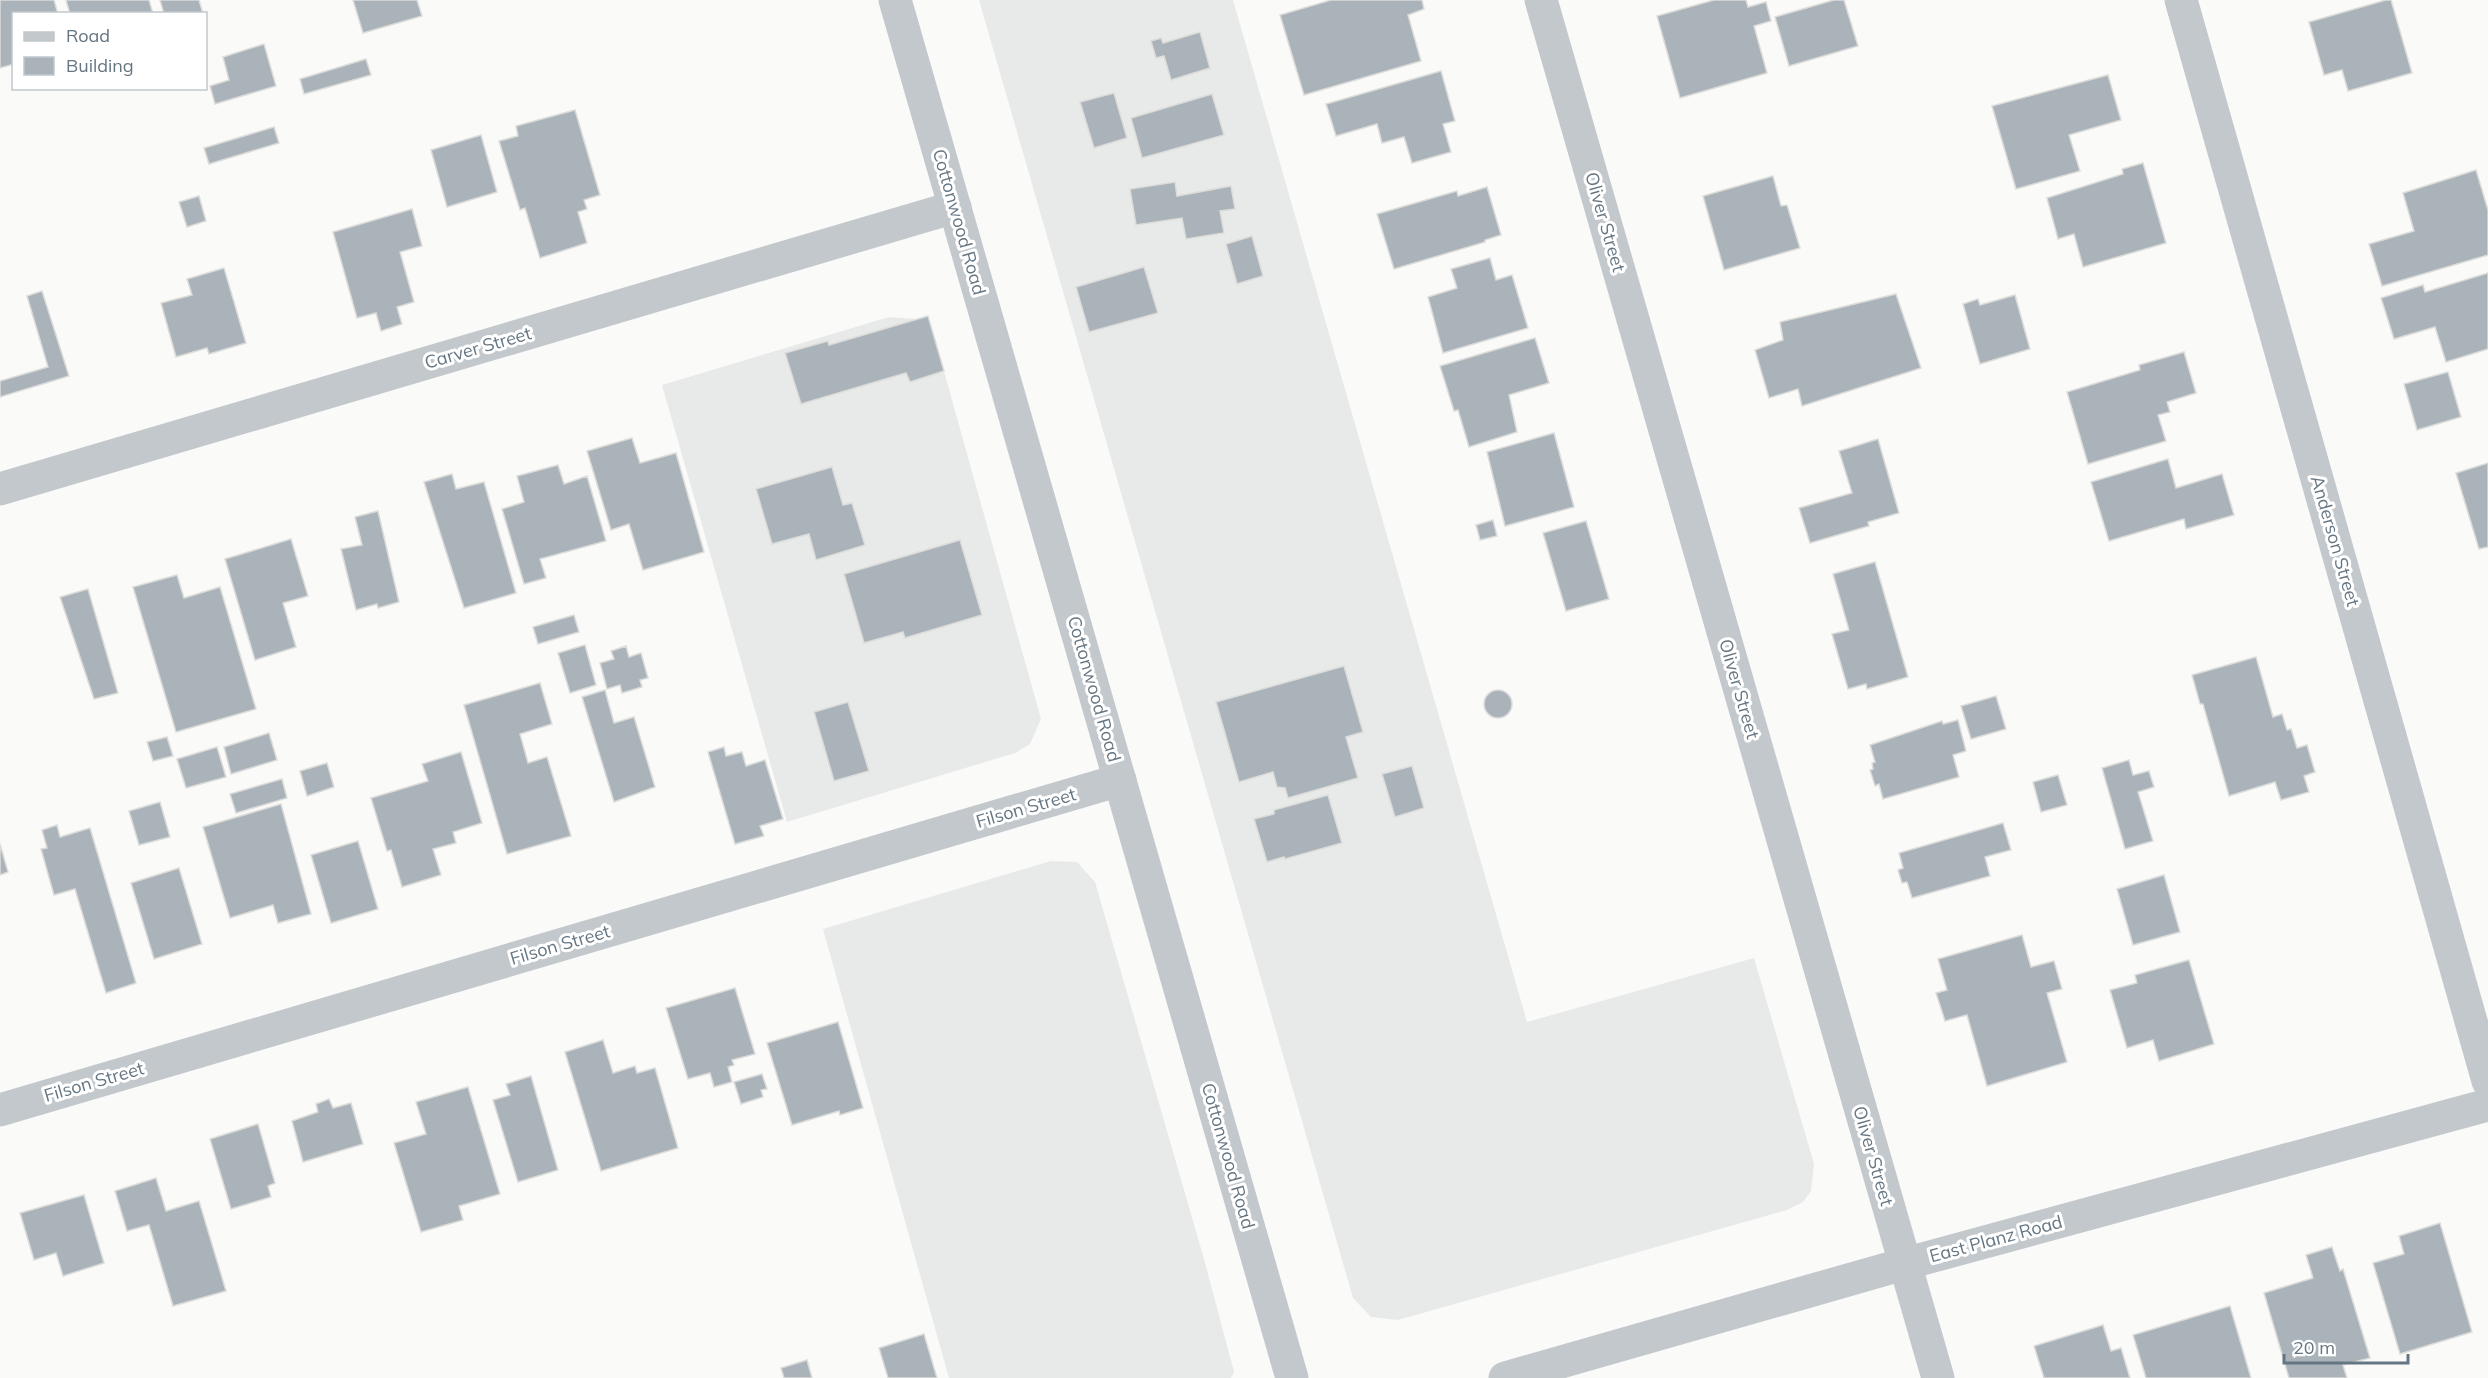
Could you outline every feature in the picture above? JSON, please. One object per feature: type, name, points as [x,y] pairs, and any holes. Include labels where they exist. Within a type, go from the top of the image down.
[{"type":"street","name":"Cottonwood Road","points":[[895,0],[1292,1378]]},
{"type":"street","name":"Oliver Street","points":[[1541,0],[1938,1378]]},
{"type":"street","name":"Anderson Street","points":[[2181,0],[2488,1081]]},
{"type":"street","name":"Carver Street","points":[[0,489],[955,207]]},
{"type":"street","name":"Filson Street","points":[[0,1110],[1120,780]]},
{"type":"street","name":"East Planz Road","points":[[1505,1378],[1904,1264],[2488,1105]]},
{"type":"shaded area","points":[[979,0],[1233,0],[1527,1022],[1754,958],[1814,1164],[1811,1191],[1803,1202],[1787,1210],[1398,1320],[1371,1317],[1353,1298]]},
{"type":"shaded area","points":[[889,317],[916,319],[935,339],[1041,719],[1030,744],[1015,753],[787,822],[662,385]]},
{"type":"shaded area","points":[[1051,861],[1077,862],[1095,882],[1204,1259],[1234,1372],[1231,1378],[949,1378],[823,929]]},
{"type":"building","points":[[0,0],[54,0],[57,12],[12,12],[12,65],[0,68]]},
{"type":"building","points":[[66,0],[149,0],[152,12],[69,12]]},
{"type":"building","points":[[160,0],[199,0],[202,12],[163,12]]},
{"type":"building","points":[[353,0],[417,0],[422,16],[363,33]]},
{"type":"building","points":[[1331,0],[1422,0],[1424,9],[1408,15],[1421,61],[1304,95],[1280,15]]},
{"type":"building","points":[[1714,0],[1746,0],[1748,7],[1766,2],[1771,21],[1754,26],[1767,73],[1680,98],[1657,16]]},
{"type":"building","points":[[1834,0],[1844,0],[1858,46],[1789,66],[1775,17]]},
{"type":"building","points":[[2391,0],[2412,73],[2348,91],[2342,70],[2324,75],[2309,22]]},
{"type":"building","points":[[1200,32],[1210,68],[1171,80],[1164,56],[1156,58],[1151,41],[1161,38],[1163,43]]},
{"type":"building","points":[[264,44],[276,86],[215,104],[210,86],[229,80],[223,57]]},
{"type":"building","points":[[366,59],[371,75],[304,94],[300,79]]},
{"type":"building","points":[[1441,71],[1455,121],[1443,124],[1451,152],[1412,163],[1404,137],[1382,143],[1377,124],[1336,136],[1326,104]]},
{"type":"building","points":[[2108,75],[2121,120],[2069,135],[2080,171],[2016,189],[1992,106]]},
{"type":"building","points":[[1114,93],[1127,138],[1094,148],[1080,102]]},
{"type":"building","points":[[1212,94],[1224,135],[1142,158],[1131,118]]},
{"type":"building","points":[[575,110],[600,195],[584,200],[587,209],[578,212],[587,243],[540,258],[525,208],[520,210],[499,141],[518,136],[516,126]]},
{"type":"building","points":[[274,127],[279,143],[209,164],[204,148]]},
{"type":"building","points":[[481,135],[497,192],[447,207],[431,150]]},
{"type":"building","points":[[2143,163],[2166,243],[2083,267],[2074,234],[2058,239],[2047,198],[2123,174],[2122,169]]},
{"type":"building","points":[[2476,170],[2488,210],[2488,255],[2382,286],[2369,244],[2414,231],[2403,193]]},
{"type":"building","points":[[1773,176],[1781,206],[1787,205],[1800,248],[1724,270],[1703,196]]},
{"type":"building","points":[[1175,182],[1177,196],[1231,186],[1235,209],[1220,211],[1224,233],[1186,239],[1182,218],[1136,225],[1130,189]]},
{"type":"building","points":[[1487,187],[1501,235],[1485,240],[1485,242],[1394,269],[1377,214],[1457,191],[1458,196]]},
{"type":"building","points":[[199,196],[206,221],[187,227],[179,202]]},
{"type":"building","points":[[412,209],[422,246],[400,252],[414,302],[397,307],[402,324],[381,331],[376,313],[357,318],[333,232]]},
{"type":"building","points":[[1252,236],[1263,276],[1237,284],[1226,244]]},
{"type":"building","points":[[1490,258],[1496,280],[1512,275],[1528,328],[1443,353],[1428,297],[1457,288],[1451,269]]},
{"type":"building","points":[[1144,267],[1158,313],[1089,332],[1076,287]]},
{"type":"building","points":[[224,268],[246,343],[209,354],[207,348],[176,357],[161,303],[192,295],[187,279]]},
{"type":"building","points":[[2488,273],[2488,349],[2446,362],[2435,327],[2394,339],[2381,298],[2423,285],[2425,292]]},
{"type":"building","points":[[42,291],[69,376],[0,397],[0,381],[48,367],[27,296]]},
{"type":"building","points":[[1896,294],[1921,368],[1802,406],[1798,389],[1769,398],[1755,350],[1783,340],[1780,322]]},
{"type":"building","points":[[2015,295],[2030,349],[1980,364],[1963,304],[1978,299],[1980,305]]},
{"type":"building","points":[[928,316],[944,371],[910,382],[906,373],[801,404],[785,353],[828,341],[829,345]]},
{"type":"building","points":[[1535,338],[1549,383],[1509,395],[1517,432],[1469,447],[1458,410],[1454,411],[1440,366]]},
{"type":"building","points":[[2184,352],[2196,393],[2167,402],[2170,412],[2158,415],[2166,441],[2088,464],[2067,392],[2140,370],[2139,365]]},
{"type":"building","points":[[2448,372],[2461,417],[2417,430],[2404,384]]},
{"type":"building","points":[[1554,433],[1574,507],[1505,526],[1487,452]]},
{"type":"building","points":[[632,438],[640,463],[676,453],[704,552],[643,570],[629,524],[611,530],[587,451]]},
{"type":"building","points":[[1878,439],[1899,513],[1868,522],[1869,526],[1810,543],[1799,508],[1852,493],[1839,451]]},
{"type":"building","points":[[2168,459],[2176,488],[2222,474],[2234,515],[2186,529],[2184,519],[2109,541],[2091,482]]},
{"type":"building","points":[[2488,463],[2488,547],[2479,549],[2456,473]]},
{"type":"building","points":[[558,465],[564,484],[587,476],[606,541],[540,559],[546,578],[524,584],[502,509],[524,502],[517,476]]},
{"type":"building","points":[[832,467],[843,505],[852,503],[865,545],[816,560],[809,534],[772,544],[756,489]]},
{"type":"building","points":[[452,474],[456,489],[484,482],[516,593],[464,608],[424,482]]},
{"type":"building","points":[[378,511],[399,602],[378,608],[377,604],[356,610],[341,549],[362,545],[355,517]]},
{"type":"building","points":[[1493,520],[1497,536],[1480,540],[1476,525]]},
{"type":"building","points":[[1586,521],[1609,599],[1566,611],[1543,533]]},
{"type":"building","points":[[291,539],[308,596],[283,603],[296,647],[255,660],[225,559]]},
{"type":"building","points":[[960,540],[982,615],[905,638],[903,632],[864,643],[844,574]]},
{"type":"building","points":[[1875,562],[1908,677],[1867,689],[1866,684],[1848,689],[1832,634],[1849,630],[1833,574]]},
{"type":"building","points":[[177,575],[184,598],[220,587],[256,709],[176,732],[133,587]]},
{"type":"building","points":[[88,589],[118,693],[94,699],[60,597]]},
{"type":"building","points":[[574,615],[579,632],[538,644],[533,627]]},
{"type":"building","points":[[585,645],[596,685],[570,693],[558,653]]},
{"type":"building","points":[[626,646],[629,657],[641,653],[648,678],[640,680],[642,687],[622,693],[620,685],[607,689],[600,663],[614,659],[611,651]]},
{"type":"building","points":[[2256,657],[2273,717],[2282,714],[2287,730],[2291,729],[2297,748],[2307,745],[2315,772],[2304,776],[2309,792],[2281,800],[2275,782],[2229,796],[2203,704],[2200,704],[2192,675]]},
{"type":"building","points":[[1344,666],[1363,732],[1346,737],[1358,778],[1288,798],[1285,788],[1277,787],[1273,772],[1239,782],[1216,702]]},
{"type":"building","points":[[540,683],[552,724],[520,734],[528,763],[547,757],[571,836],[507,854],[464,705]]},
{"type":"building","points":[[605,690],[614,723],[634,717],[655,787],[614,802],[582,697]]},
{"type":"building","points":[[1498,690],[1508,694],[1512,704],[1508,714],[1498,718],[1488,714],[1484,704],[1488,694]]},
{"type":"building","points":[[1996,696],[2006,729],[1971,739],[1961,706]]},
{"type":"building","points":[[848,702],[869,771],[834,781],[814,712]]},
{"type":"building","points":[[1958,720],[1966,751],[1953,755],[1959,777],[1883,799],[1879,784],[1875,786],[1870,770],[1873,769],[1872,763],[1875,762],[1870,745],[1942,721],[1943,724]]},
{"type":"building","points":[[269,733],[277,760],[231,774],[224,747]]},
{"type":"building","points":[[167,737],[173,756],[153,761],[147,742]]},
{"type":"building","points":[[217,747],[226,777],[186,788],[177,759]]},
{"type":"building","points":[[724,747],[726,756],[742,752],[746,766],[765,760],[783,819],[760,826],[764,836],[735,844],[708,752]]},
{"type":"building","points":[[461,752],[482,823],[453,832],[456,843],[433,849],[441,875],[402,887],[391,850],[387,851],[371,798],[428,781],[422,764]]},
{"type":"building","points":[[2129,760],[2133,775],[2149,771],[2154,787],[2138,792],[2153,841],[2125,849],[2102,768]]},
{"type":"building","points":[[327,763],[334,787],[307,796],[300,771]]},
{"type":"building","points":[[1412,766],[1424,808],[1395,817],[1382,774]]},
{"type":"building","points":[[2058,775],[2067,805],[2041,812],[2033,782]]},
{"type":"building","points":[[282,779],[287,798],[236,813],[230,794]]},
{"type":"building","points":[[1328,795],[1342,843],[1267,862],[1254,819],[1274,814],[1274,810]]},
{"type":"building","points":[[160,802],[170,837],[139,845],[129,811]]},
{"type":"building","points":[[281,804],[311,914],[278,923],[273,905],[230,918],[203,827]]},
{"type":"building","points":[[2003,823],[2011,850],[1985,857],[1990,876],[1912,898],[1907,882],[1902,883],[1898,870],[1903,868],[1899,853]]},
{"type":"building","points":[[57,825],[60,837],[90,828],[136,983],[106,993],[75,889],[54,895],[41,849],[47,848],[42,830]]},
{"type":"building","points":[[358,841],[378,909],[331,923],[311,855]]},
{"type":"building","points":[[0,844],[8,872],[0,875]]},
{"type":"building","points":[[179,868],[202,944],[154,959],[131,883]]},
{"type":"building","points":[[2164,875],[2180,932],[2133,945],[2117,889]]},
{"type":"building","points":[[2022,935],[2031,967],[2054,961],[2062,989],[2047,993],[2067,1062],[1987,1086],[1967,1015],[1945,1021],[1936,993],[1947,990],[1938,959]]},
{"type":"building","points":[[2189,960],[2214,1044],[2159,1061],[2153,1040],[2127,1048],[2110,990],[2137,983],[2135,975]]},
{"type":"building","points":[[735,988],[755,1054],[732,1060],[734,1065],[728,1067],[732,1082],[714,1087],[710,1073],[688,1079],[666,1008]]},
{"type":"building","points":[[838,1022],[863,1108],[840,1115],[839,1111],[792,1125],[767,1043]]},
{"type":"building","points":[[603,1040],[613,1073],[635,1066],[637,1073],[655,1068],[678,1148],[601,1171],[565,1052]]},
{"type":"building","points":[[762,1074],[767,1089],[761,1090],[763,1097],[741,1104],[734,1082]]},
{"type":"building","points":[[531,1076],[558,1170],[518,1182],[493,1100],[510,1095],[506,1084]]},
{"type":"building","points":[[468,1087],[500,1194],[459,1206],[463,1220],[421,1232],[394,1143],[426,1134],[416,1102]]},
{"type":"building","points":[[329,1099],[333,1108],[351,1103],[363,1144],[303,1162],[292,1121],[318,1112],[316,1104]]},
{"type":"building","points":[[258,1124],[275,1183],[268,1186],[271,1197],[231,1209],[210,1139]]},
{"type":"building","points":[[156,1178],[166,1211],[199,1201],[226,1291],[173,1306],[149,1225],[127,1231],[115,1191]]},
{"type":"building","points":[[84,1195],[104,1263],[63,1276],[56,1253],[34,1260],[20,1213]]},
{"type":"building","points":[[2440,1223],[2472,1332],[2400,1354],[2373,1263],[2404,1254],[2399,1236]]},
{"type":"building","points":[[2332,1247],[2340,1271],[2343,1269],[2370,1358],[2343,1365],[2347,1378],[2289,1378],[2264,1293],[2313,1278],[2306,1255]]},
{"type":"building","points":[[2230,1306],[2251,1378],[2146,1378],[2133,1335]]},
{"type":"building","points":[[2103,1325],[2111,1351],[2121,1348],[2130,1378],[2044,1378],[2034,1346]]},
{"type":"building","points":[[924,1334],[937,1378],[888,1378],[879,1348]]},
{"type":"building","points":[[807,1360],[812,1378],[784,1378],[781,1368]]}]
